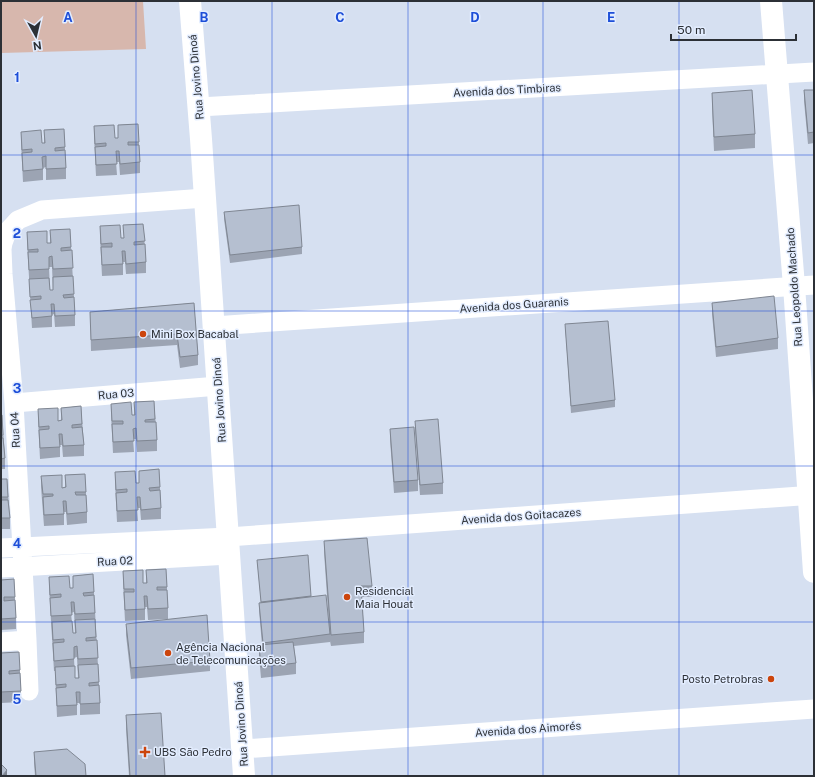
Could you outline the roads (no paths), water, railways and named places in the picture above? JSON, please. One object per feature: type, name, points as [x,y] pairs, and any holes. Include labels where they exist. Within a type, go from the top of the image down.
[{"type":"main road","name":"Rua Jovino Dinoá","points":[[190,1],[199,107],[244,776]]},
{"type":"main road","name":"Rua Leopoldo Machado","points":[[771,1],[776,74],[804,286],[814,572]]},
{"type":"street","name":"Avenida dos Timbiras","points":[[199,107],[814,72]]},
{"type":"street","name":"Rua 04","points":[[29,691],[22,547],[10,482],[14,402],[3,274],[2,249],[4,238],[14,224],[25,216],[42,210],[205,198]]},
{"type":"street","name":"Avenida dos Guaranis","points":[[214,326],[804,286]]},
{"type":"street","name":"Rua 03","points":[[14,402],[218,386]]},
{"type":"street","name":"Avenida dos Goitacazes","points":[[228,546],[811,495]]},
{"type":"street","name":"Rua 02","points":[[1,548],[228,546]]},
{"type":"street","name":"Rua 02","points":[[1,568],[228,546]]},
{"type":"street","points":[[1,642],[27,640]]},
{"type":"street","name":"Avenida dos Aimorés","points":[[242,749],[814,709]]},
{"type":"place","name":"Mini Box Bacabal","points":[[143,334]]},
{"type":"place","name":"Residencial Maia Houat","points":[[347,597]]},
{"type":"place","name":"Agência Nacional de Telecomunicações","points":[[168,653]]},
{"type":"place","name":"Posto Petrobras","points":[[771,679]]},
{"type":"place","name":"UBS São Pedro","points":[[145,752]]}]
